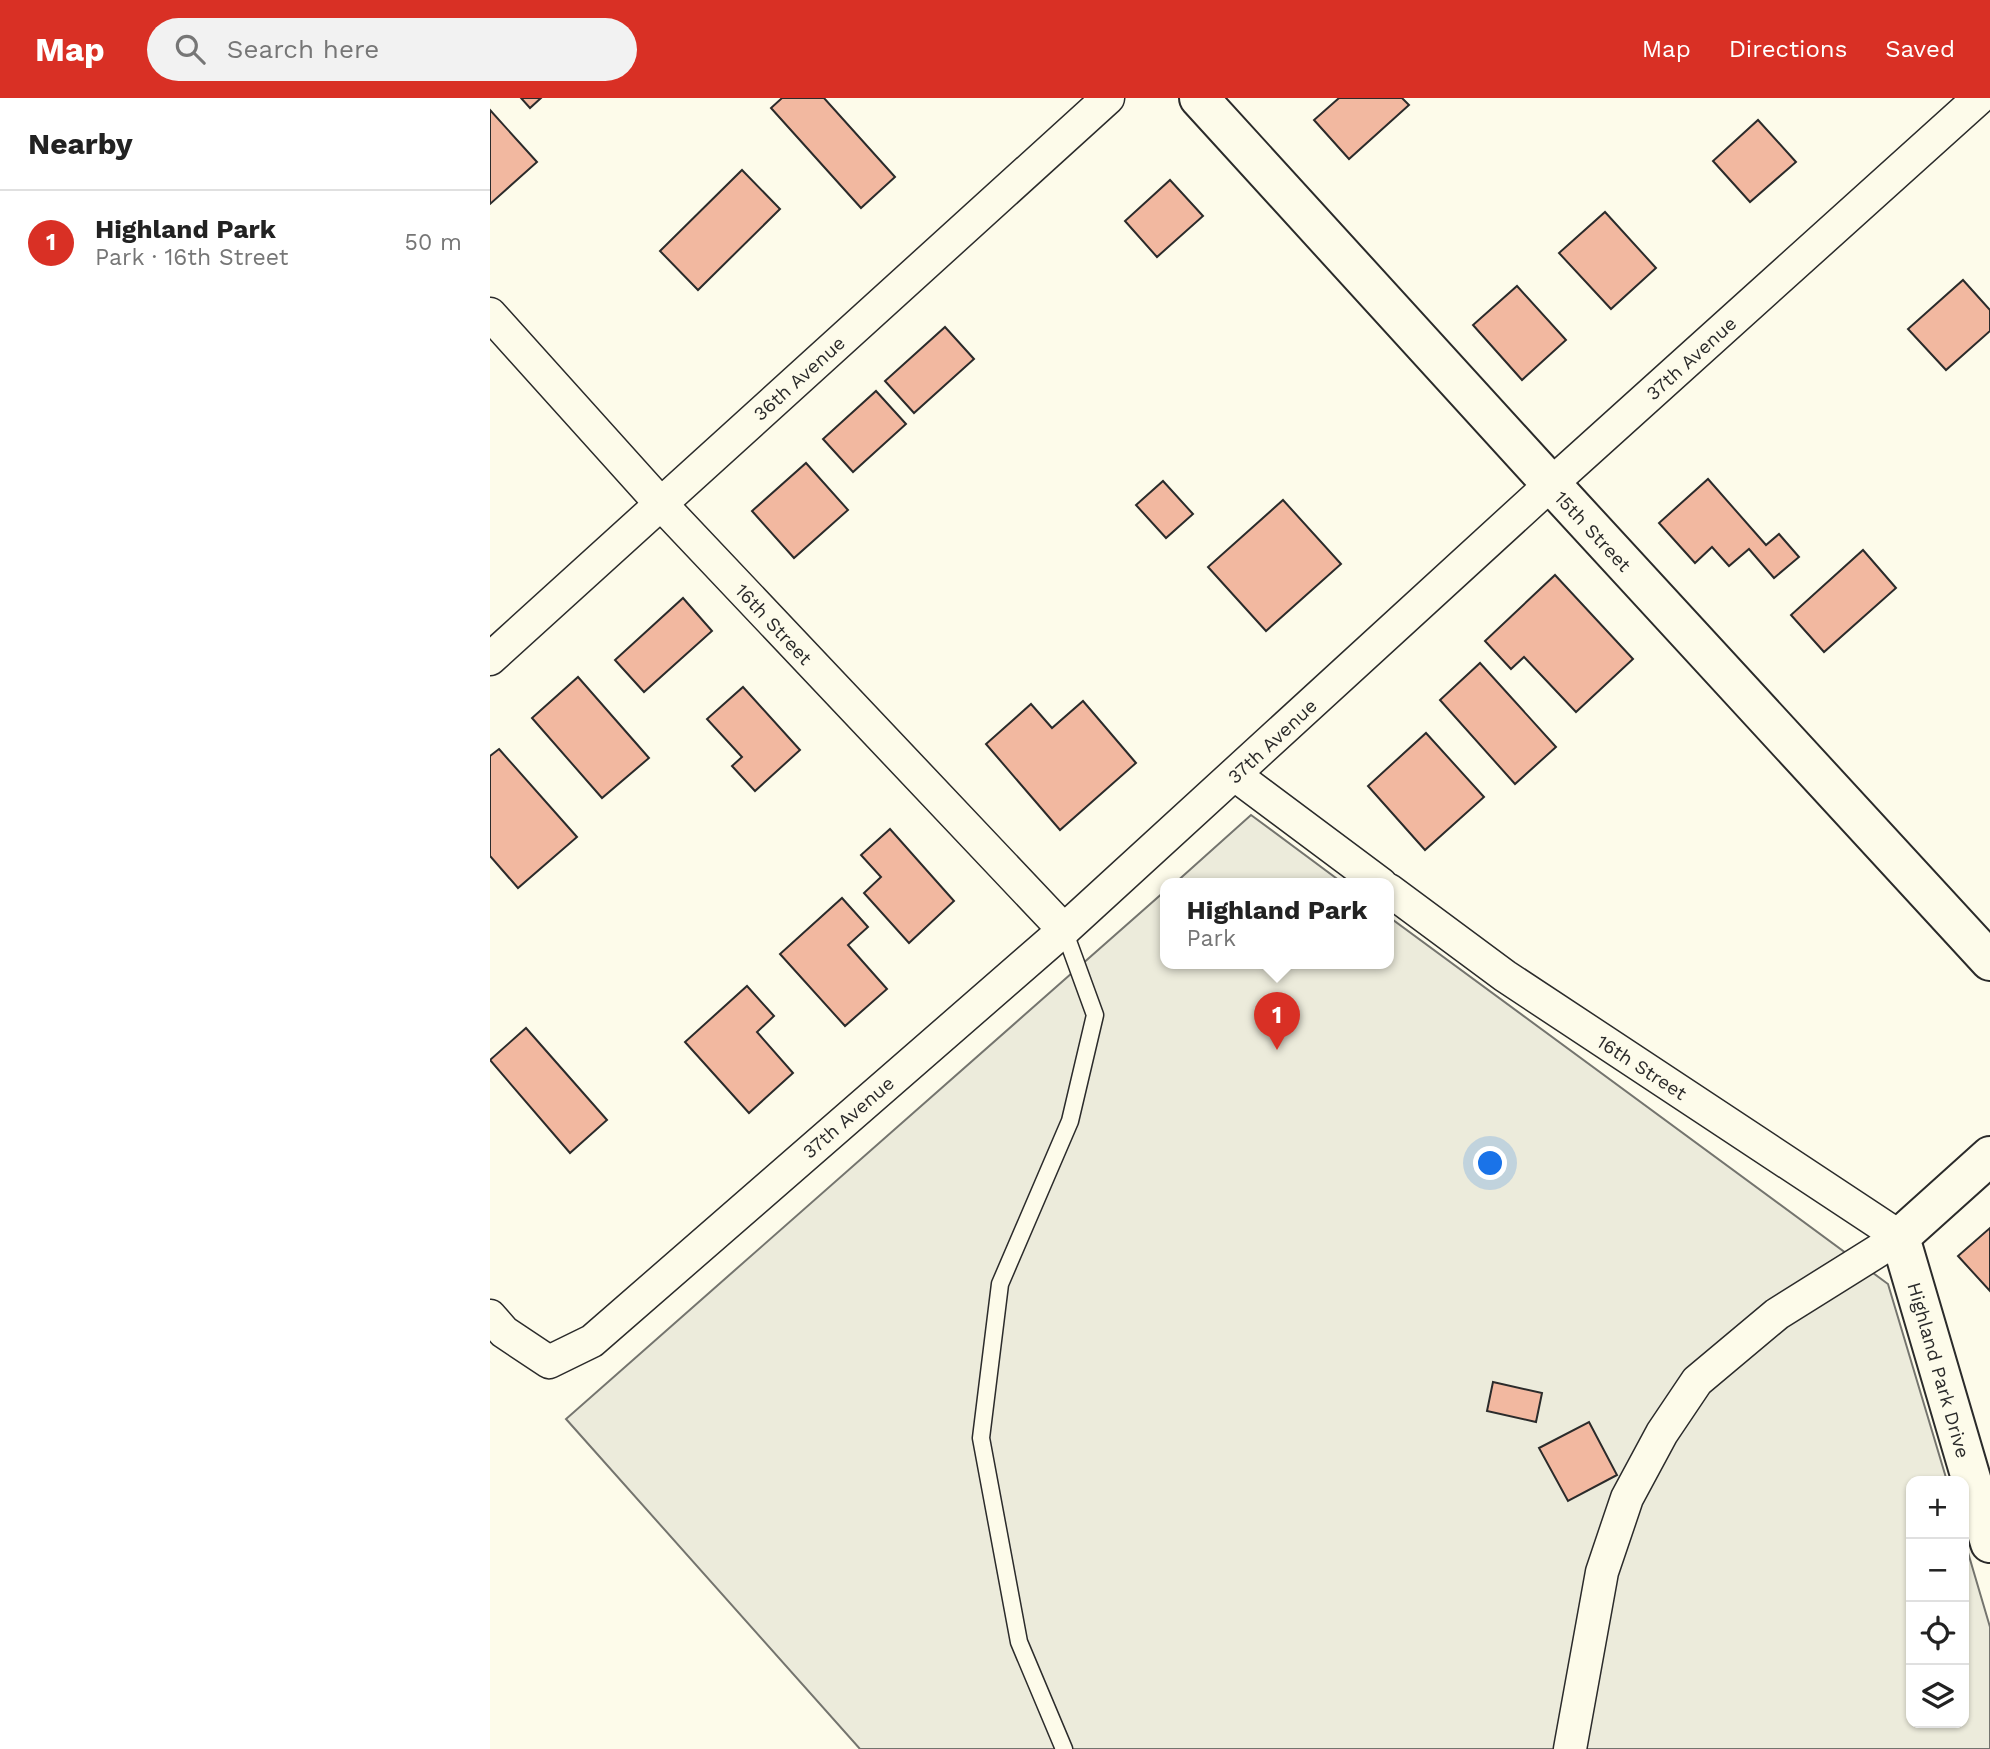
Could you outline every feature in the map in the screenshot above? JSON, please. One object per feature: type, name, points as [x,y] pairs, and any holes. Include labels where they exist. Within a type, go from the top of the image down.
[{"type":"street","name":"36th Avenue","points":[[490,659],[1108,98]]},
{"type":"street","name":"15th Street","points":[[1199,98],[1990,961]]},
{"type":"street","name":"37th Avenue","points":[[490,1317],[505,1332],[549,1362],[592,1341],[1064,930],[1551,484],[1979,98]]},
{"type":"street","name":"16th Street","points":[[490,314],[661,504],[1064,930]]},
{"type":"street","points":[[1235,775],[1373,878]]},
{"type":"street","name":"16th Street","points":[[1394,894],[1505,976],[1900,1237]]},
{"type":"street","points":[[1570,1749],[1602,1572],[1627,1499],[1662,1433],[1697,1381],[1777,1314],[1900,1237],[1990,1156]]},
{"type":"street","name":"Highland Park Drive","points":[[1900,1237],[1990,1543]]},
{"type":"lane","points":[[1064,930],[1095,1015],[1070,1121],[1000,1284],[981,1438],[1019,1642],[1064,1749]]},
{"type":"shaded area","points":[[1251,815],[1336,878],[1181,878]]},
{"type":"shaded area","points":[[1160,895],[1160,969],[1394,969],[1394,921],[1888,1284],[1946,1476],[1906,1476],[1906,1728],[1969,1728],[1969,1556],[1990,1627],[1990,1749],[860,1749],[566,1419]]},
{"type":"building","points":[[521,98],[541,98],[530,108]]},
{"type":"building","points":[[782,98],[824,98],[895,177],[861,208],[771,108]]},
{"type":"building","points":[[1339,98],[1402,98],[1409,105],[1349,159],[1314,120]]},
{"type":"building","points":[[490,110],[537,162],[490,204]]},
{"type":"building","points":[[1758,120],[1796,162],[1750,202],[1713,161]]},
{"type":"building","points":[[742,170],[780,209],[698,290],[660,251]]},
{"type":"building","points":[[1170,180],[1203,216],[1157,257],[1125,221]]},
{"type":"building","points":[[1605,212],[1656,268],[1611,309],[1559,253]]},
{"type":"building","points":[[1963,280],[1990,310],[1990,331],[1946,370],[1908,329]]},
{"type":"building","points":[[1517,286],[1566,340],[1522,380],[1473,325]]},
{"type":"building","points":[[945,327],[974,359],[914,413],[885,381]]},
{"type":"building","points":[[876,391],[906,424],[853,472],[823,439]]},
{"type":"building","points":[[806,463],[848,510],[794,558],[752,511]]},
{"type":"building","points":[[1708,479],[1766,545],[1779,534],[1799,557],[1774,578],[1749,549],[1729,566],[1712,547],[1695,563],[1659,523]]},
{"type":"building","points":[[1163,481],[1193,514],[1166,538],[1136,505]]},
{"type":"building","points":[[1283,500],[1341,564],[1266,631],[1208,567]]},
{"type":"building","points":[[1863,550],[1896,588],[1824,652],[1791,615]]},
{"type":"building","points":[[1555,575],[1633,659],[1576,712],[1524,657],[1511,669],[1485,641]]},
{"type":"building","points":[[683,598],[712,631],[644,692],[615,660]]},
{"type":"building","points":[[1480,663],[1556,747],[1515,784],[1440,700]]},
{"type":"building","points":[[578,677],[649,758],[602,798],[532,718]]},
{"type":"building","points":[[743,687],[800,750],[755,791],[732,766],[742,757],[707,719]]},
{"type":"building","points":[[1083,701],[1136,763],[1060,830],[986,744],[1031,704],[1052,728]]},
{"type":"building","points":[[1426,733],[1484,797],[1425,850],[1368,786]]},
{"type":"building","points":[[499,749],[577,837],[518,888],[490,856],[490,756]]},
{"type":"building","points":[[890,829],[954,901],[909,943],[864,893],[881,877],[861,855]]},
{"type":"building","points":[[842,898],[868,927],[848,945],[887,989],[845,1026],[780,954]]},
{"type":"building","points":[[747,986],[774,1016],[757,1032],[793,1073],[749,1113],[685,1042]]},
{"type":"building","points":[[526,1028],[607,1120],[570,1153],[490,1060]]},
{"type":"building","points":[[1990,1228],[1990,1291],[1958,1256]]},
{"type":"building","points":[[1493,1382],[1542,1393],[1536,1422],[1487,1411]]},
{"type":"building","points":[[1589,1422],[1617,1475],[1568,1501],[1539,1448]]},
{"type":"place","name":"Highland Park","points":[[1277,1050]]}]
